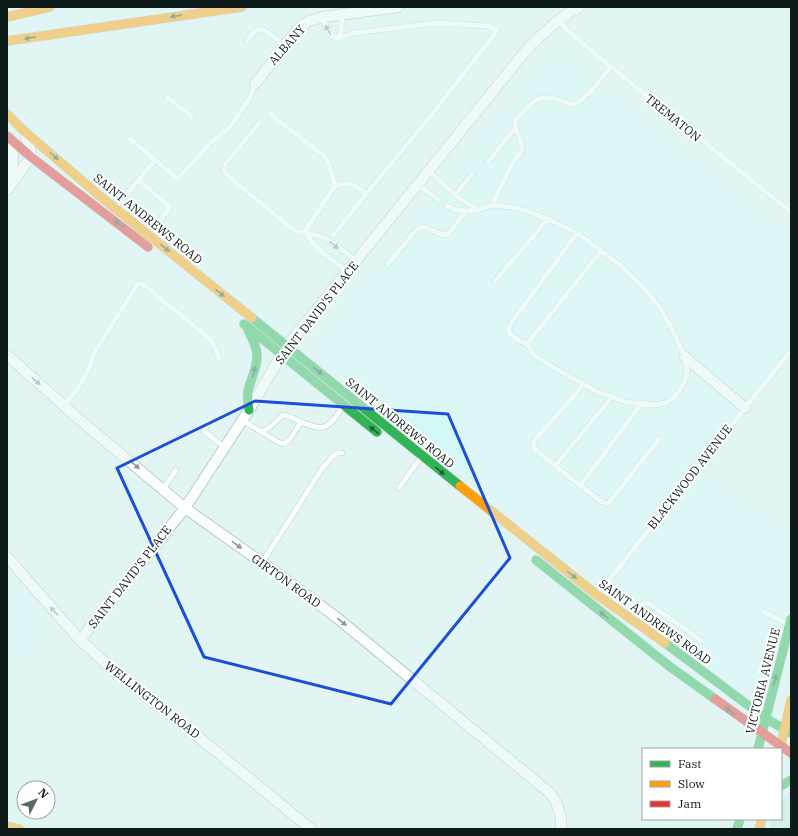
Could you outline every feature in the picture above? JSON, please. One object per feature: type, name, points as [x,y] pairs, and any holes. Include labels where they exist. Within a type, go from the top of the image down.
[{"type":"main road","points":[[7,17],[50,7]]},
{"type":"main road","points":[[7,41],[242,7]]},
{"type":"main road","name":"SAINT ANDREWS ROAD","points":[[7,114],[24,131],[115,208],[348,396],[418,462],[765,718],[788,731]]},
{"type":"main road","name":"SAINT ANDREWS ROAD","points":[[8,137],[31,157],[183,273],[387,440]]},
{"type":"main road","points":[[235,316],[249,332],[257,348],[257,361],[247,402],[249,410]]},
{"type":"main road","name":"SAINT ANDREWS ROAD","points":[[529,554],[669,666],[780,748]]},
{"type":"main road","name":"VICTORIA AVENUE","points":[[758,748],[790,622]]},
{"type":"main road","points":[[780,748],[788,731],[791,700]]},
{"type":"main road","name":"SAINT ANDREWS ROAD","points":[[782,749],[791,754]]},
{"type":"main road","points":[[782,785],[791,780]]},
{"type":"main road","points":[[7,826],[19,829]]},
{"type":"street","name":"ALBANY","points":[[254,84],[285,45],[309,21],[398,7]]},
{"type":"street","name":"SAINT DAVID'S PLACE","points":[[80,640],[185,508],[249,410],[287,346],[524,53],[558,20],[579,7]]},
{"type":"street","points":[[8,187],[31,157],[30,148],[24,131]]},
{"type":"street","points":[[8,137],[12,150],[13,164],[8,187]]},
{"type":"street","name":"GIRTON ROAD","points":[[7,355],[64,406],[185,508],[336,617],[544,789],[555,800],[559,811],[561,829]]},
{"type":"street","points":[[685,357],[745,408]]},
{"type":"street","name":"WELLINGTON ROAD","points":[[7,557],[80,640],[113,670],[186,727],[311,829]]},
{"type":"lane","points":[[338,39],[342,15]]},
{"type":"lane","points":[[323,18],[328,32],[333,38],[338,39],[353,33],[437,23],[488,26],[497,31],[429,118],[333,236]]},
{"type":"lane","name":"TREMATON","points":[[558,20],[568,31],[611,67],[791,212]]},
{"type":"lane","points":[[247,41],[256,30],[260,29],[264,30],[285,45]]},
{"type":"lane","points":[[492,205],[512,164],[522,150],[521,141],[515,128],[516,119],[533,102],[541,98],[553,98],[574,105],[580,102],[611,67]]},
{"type":"lane","points":[[130,139],[178,179],[211,142],[229,128],[250,98],[254,84]]},
{"type":"lane","points":[[167,96],[192,117]]},
{"type":"lane","points":[[270,114],[329,163],[336,186]]},
{"type":"lane","points":[[259,122],[226,163],[224,171],[229,177],[295,231],[300,233],[307,232],[317,234],[326,238],[356,261]]},
{"type":"lane","points":[[488,162],[515,128]]},
{"type":"lane","points":[[115,208],[155,160]]},
{"type":"lane","points":[[429,171],[455,195],[478,210]]},
{"type":"lane","points":[[455,195],[472,174]]},
{"type":"lane","points":[[138,180],[170,207],[149,236]]},
{"type":"lane","points":[[307,232],[336,186],[348,183],[354,185],[366,194]]},
{"type":"lane","points":[[418,185],[439,200]]},
{"type":"lane","points":[[447,206],[456,210],[466,211],[478,210],[492,205],[527,211],[577,233],[620,265],[644,288],[660,308],[685,357],[687,375],[682,387],[674,397],[666,402],[655,405],[626,402],[598,392],[534,355],[527,344],[513,338],[508,331],[511,323],[577,233]]},
{"type":"lane","points":[[388,264],[417,229],[424,227],[443,235],[448,234],[466,211]]},
{"type":"lane","points":[[495,281],[548,219]]},
{"type":"lane","points":[[307,232],[311,240],[318,248],[348,272]]},
{"type":"lane","points":[[527,344],[602,251]]},
{"type":"lane","points":[[64,406],[78,388],[90,366],[94,353],[140,283],[210,339],[219,360]]},
{"type":"lane","name":"BLACKWOOD AVENUE","points":[[591,604],[791,350]]},
{"type":"lane","points":[[584,384],[532,445],[580,486],[602,502],[608,504],[659,439]]},
{"type":"lane","points":[[262,432],[283,415],[289,416],[313,428],[321,428],[333,422],[348,396]]},
{"type":"lane","points":[[555,466],[612,397]]},
{"type":"lane","points":[[580,486],[641,404]]},
{"type":"lane","points":[[212,417],[204,431],[224,447]]},
{"type":"lane","points":[[242,420],[278,442],[284,444],[290,439],[301,422]]},
{"type":"lane","points":[[262,563],[321,470],[333,456],[338,453],[342,453]]},
{"type":"lane","points":[[399,488],[418,462]]},
{"type":"lane","points":[[163,489],[176,470]]},
{"type":"lane","points":[[631,619],[643,604],[648,603],[702,641]]},
{"type":"lane","points":[[764,612],[790,622]]},
{"type":"highlighted area","points":[[255,401],[448,414],[510,558],[391,704],[204,657],[117,468]]},
{"type":"shaded area","points":[[555,50],[791,243],[791,352],[606,586],[313,352]]},
{"type":"shaded area","points":[[700,479],[791,536],[791,582],[757,700],[606,593]]},
{"type":"shaded area","points":[[7,576],[46,624],[7,673]]},
{"type":"shaded area","points":[[791,792],[791,829],[769,829],[771,820],[782,820],[782,799]]},
{"type":"traffic: fast","points":[[252,318],[460,486]]},
{"type":"traffic: fast","points":[[244,324],[377,432]]},
{"type":"traffic: fast","points":[[248,330],[255,345],[257,354],[255,368],[248,391],[249,410]]},
{"type":"traffic: fast","points":[[536,560],[669,666],[715,699]]},
{"type":"traffic: fast","points":[[758,748],[791,619]]},
{"type":"traffic: fast","points":[[665,643],[765,718],[791,733]]},
{"type":"traffic: fast","points":[[782,785],[791,780]]},
{"type":"traffic: fast","points":[[737,829],[740,820]]},
{"type":"traffic: slow","points":[[7,17],[50,7]]},
{"type":"traffic: slow","points":[[7,41],[242,7]]},
{"type":"traffic: slow","points":[[7,114],[24,131],[101,197],[252,318]]},
{"type":"traffic: slow","points":[[460,486],[597,595],[665,643]]},
{"type":"traffic: slow","points":[[780,748],[791,700]]},
{"type":"traffic: slow","points":[[759,829],[762,820]]},
{"type":"traffic: slow","points":[[7,826],[19,829]]},
{"type":"traffic: jam","points":[[7,136],[31,157],[148,247]]},
{"type":"traffic: jam","points":[[715,699],[791,753]]}]
